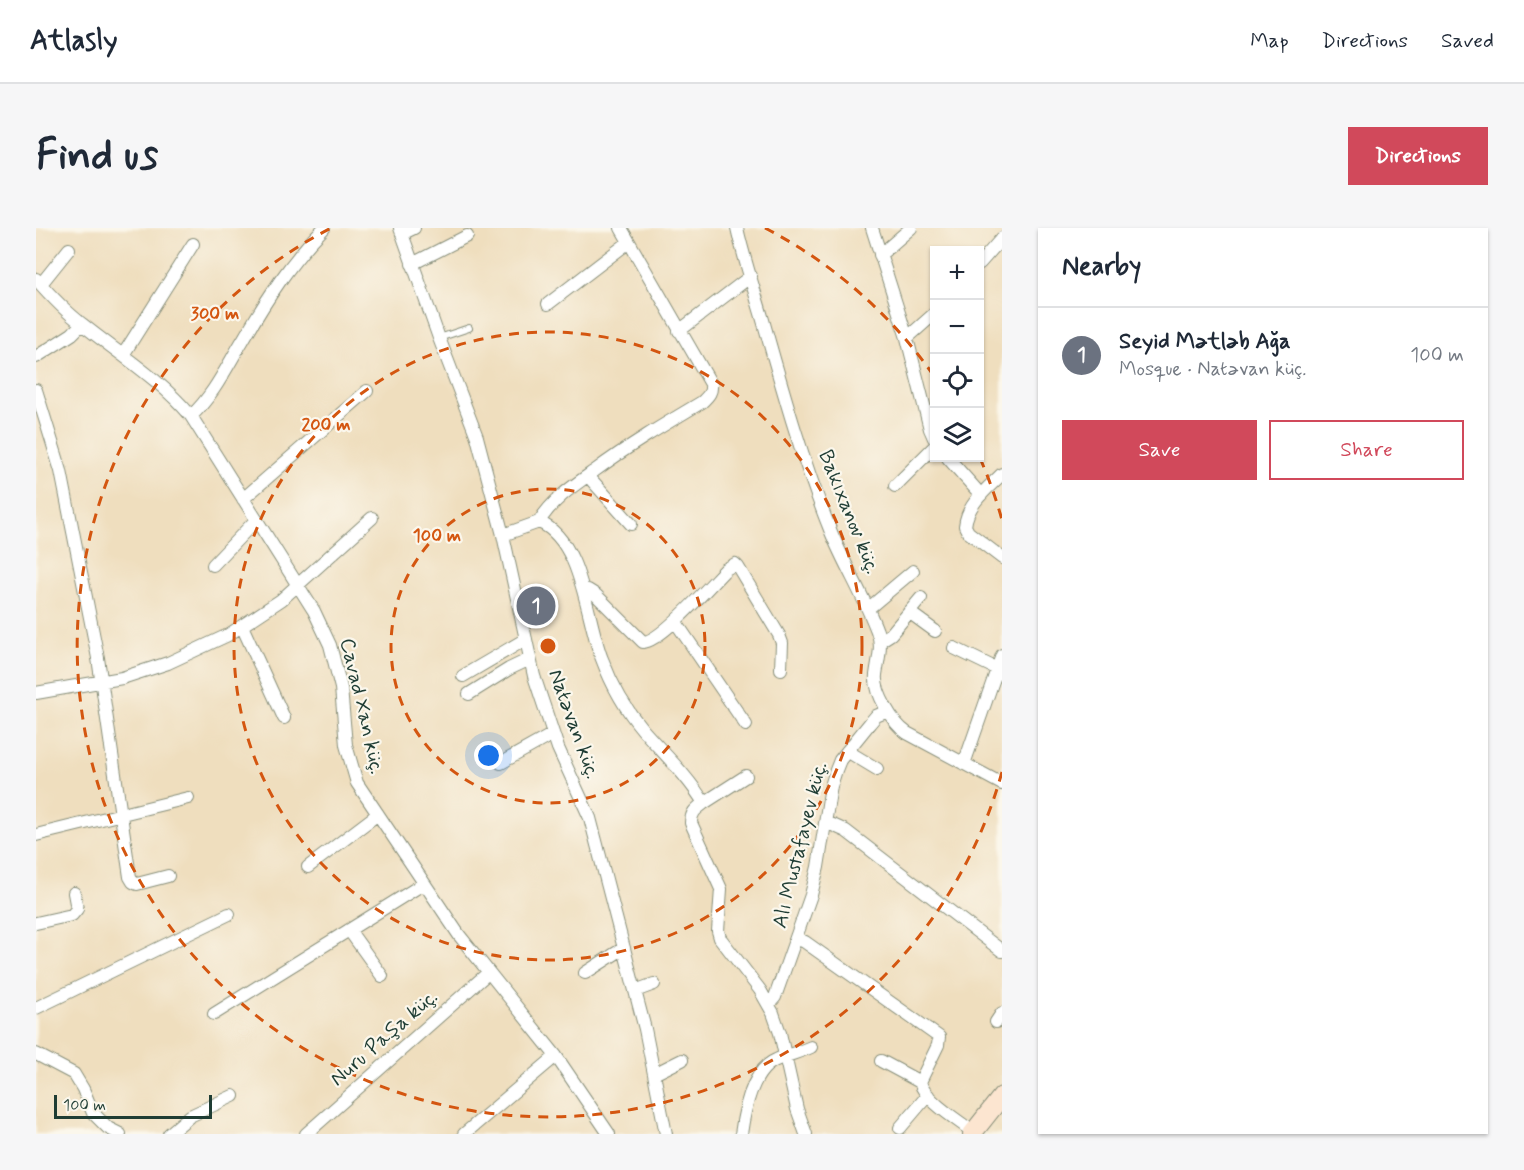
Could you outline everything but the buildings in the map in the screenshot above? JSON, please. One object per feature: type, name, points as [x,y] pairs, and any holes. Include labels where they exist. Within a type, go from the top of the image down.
[{"type":"street","points":[[191,416],[210,396],[260,311],[291,265],[324,228]]},
{"type":"street","points":[[401,231],[414,228]]},
{"type":"street","points":[[503,535],[539,522],[550,506],[588,476],[619,453],[710,395],[711,384],[621,228]]},
{"type":"street","name":"Bakıxanov küç.","points":[[737,228],[788,408],[830,530],[868,608],[880,642],[876,684],[888,711],[900,729],[1002,784]]},
{"type":"street","points":[[872,228],[907,338],[930,429]]},
{"type":"street","points":[[880,255],[911,228]]},
{"type":"street","name":"Natəvan küç.","points":[[401,231],[439,338],[474,426],[503,535],[530,659],[553,734],[590,818],[635,991],[666,1134]]},
{"type":"street","points":[[412,264],[467,236]]},
{"type":"street","points":[[984,258],[1002,238]]},
{"type":"street","points":[[548,304],[629,242]]},
{"type":"street","points":[[123,355],[193,244]]},
{"type":"street","points":[[38,282],[69,249]]},
{"type":"street","points":[[679,331],[751,276]]},
{"type":"street","name":"Cavad Xan küç.","points":[[38,282],[82,324],[168,391],[191,416],[314,611],[330,645],[341,688],[346,746],[357,783],[423,884],[488,973],[556,1056],[608,1134]]},
{"type":"street","points":[[907,338],[930,318]]},
{"type":"street","points":[[36,357],[72,334],[82,324]]},
{"type":"street","points":[[36,390],[61,471],[98,658],[130,877],[137,884],[168,876]]},
{"type":"street","points":[[243,499],[367,391]]},
{"type":"street","points":[[895,486],[930,451]]},
{"type":"street","points":[[952,462],[981,495]]},
{"type":"street","points":[[1002,474],[981,495],[966,518],[964,526],[968,532],[1002,558]]},
{"type":"street","points":[[588,476],[631,524]]},
{"type":"street","points":[[36,693],[122,678],[168,663],[242,626],[280,600],[372,518]]},
{"type":"street","points":[[213,565],[256,520]]},
{"type":"street","points":[[539,522],[555,531],[574,564],[584,590],[596,642],[616,688],[632,715],[688,779],[704,803]]},
{"type":"street","points":[[584,590],[596,595],[644,642],[651,642],[726,569],[735,564],[779,635],[782,643],[781,669]]},
{"type":"street","points":[[868,608],[913,571]]},
{"type":"street","points":[[880,642],[891,634],[921,598]]},
{"type":"street","points":[[909,612],[935,631]]},
{"type":"street","points":[[675,621],[746,725]]},
{"type":"street","points":[[242,626],[284,718]]},
{"type":"street","points":[[463,676],[526,639]]},
{"type":"street","points":[[954,648],[1000,660],[964,764]]},
{"type":"street","points":[[469,694],[530,659]]},
{"type":"street","name":"Alı Mustafayev küç.","points":[[769,1004],[775,997],[811,895],[836,770],[847,751],[876,716],[888,711]]},
{"type":"street","points":[[501,763],[553,734]]},
{"type":"street","points":[[847,751],[877,769]]},
{"type":"street","points":[[746,776],[694,810],[691,823],[721,889],[718,931],[720,938],[769,1004],[780,1033],[797,1109],[806,1134]]},
{"type":"street","points":[[36,835],[188,798]]},
{"type":"street","points":[[309,867],[378,814]]},
{"type":"street","points":[[826,822],[846,831],[1002,951]]},
{"type":"street","points":[[214,1014],[423,884]]},
{"type":"street","points":[[36,923],[72,915],[77,909],[74,893]]},
{"type":"street","points":[[36,1008],[229,914]]},
{"type":"street","points":[[349,930],[382,976]]},
{"type":"street","points":[[796,938],[824,955],[939,1037],[939,1046],[920,1082]]},
{"type":"street","points":[[585,973],[624,948]]},
{"type":"street","name":"Nuru Paşa küç.","points":[[306,1134],[488,973]]},
{"type":"street","points":[[635,991],[654,984]]},
{"type":"street","points":[[741,1134],[746,1101],[768,1065],[775,1060],[811,1047]]},
{"type":"street","points":[[36,1054],[74,1074],[93,1113],[108,1128],[120,1134]]},
{"type":"street","points":[[464,1134],[556,1056]]},
{"type":"street","points":[[654,1074],[682,1060]]},
{"type":"street","points":[[881,1061],[920,1082],[928,1095],[973,1133],[1002,1096]]},
{"type":"street","points":[[900,1128],[928,1095]]},
{"type":"street","points":[[169,1134],[190,1116],[233,1096]]},
{"type":"lane","points":[[439,338],[470,328]]},
{"type":"place","name":"Seyid Mətləb Ağa","points":[[536,606]]}]
